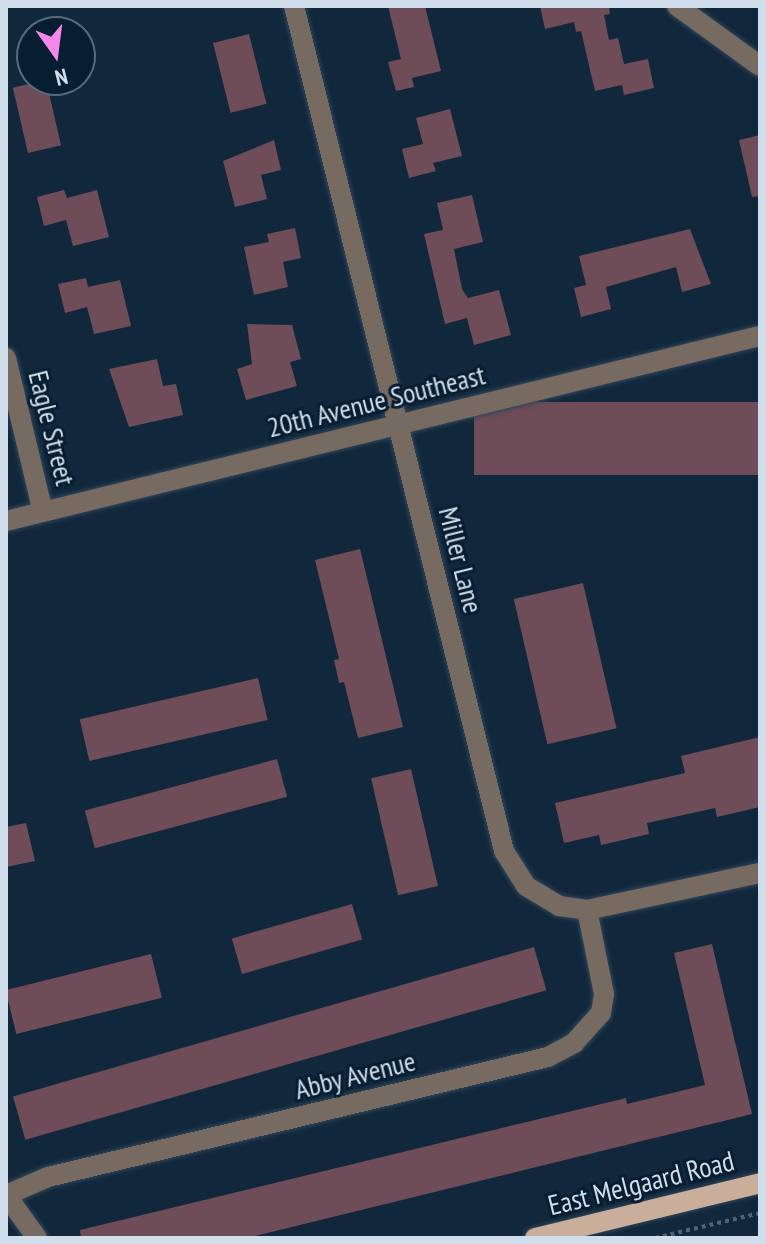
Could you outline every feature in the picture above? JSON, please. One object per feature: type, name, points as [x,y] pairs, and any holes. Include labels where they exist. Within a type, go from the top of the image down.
[{"type":"main road","name":"East Melgaard Road","points":[[535,1238],[760,1183]]},
{"type":"street","name":"Miller Lane","points":[[294,6],[504,851],[534,892],[559,906],[587,910],[760,873]]},
{"type":"street","points":[[677,6],[760,66]]},
{"type":"street","name":"20th Avenue Southeast","points":[[6,521],[760,336]]},
{"type":"street","name":"Eagle Street","points":[[6,358],[43,512]]},
{"type":"street","name":"Abby Avenue","points":[[6,1195],[48,1177],[548,1057],[574,1043],[601,1013],[604,994],[587,910]]},
{"type":"street","points":[[6,1195],[37,1238]]},
{"type":"path","points":[[655,1238],[760,1213]]},
{"type":"building","points":[[388,6],[425,6],[441,71],[412,78],[414,87],[396,91],[388,62],[401,59]]},
{"type":"building","points":[[540,6],[609,6],[610,14],[604,15],[609,40],[618,38],[624,64],[648,59],[654,88],[624,95],[622,85],[595,91],[581,31],[576,32],[574,22],[545,29]]},
{"type":"building","points":[[249,34],[266,104],[231,113],[213,43]]},
{"type":"building","points":[[16,87],[16,96],[50,96],[61,145],[28,153],[13,88]]},
{"type":"building","points":[[450,109],[462,156],[433,163],[436,171],[409,178],[402,149],[423,144],[416,118]]},
{"type":"building","points":[[760,135],[760,196],[752,197],[739,140]]},
{"type":"building","points":[[274,140],[281,170],[261,175],[267,199],[235,207],[223,161]]},
{"type":"building","points":[[64,190],[67,198],[97,190],[109,237],[73,246],[66,220],[44,226],[37,197]]},
{"type":"building","points":[[472,195],[483,242],[454,249],[462,289],[468,298],[499,290],[511,335],[474,345],[467,318],[445,324],[424,234],[443,230],[437,203]]},
{"type":"building","points":[[295,228],[301,258],[283,262],[288,287],[254,295],[244,247],[269,242],[267,234]]},
{"type":"building","points":[[690,229],[711,284],[682,292],[676,267],[606,287],[611,309],[581,317],[574,288],[586,285],[579,256]]},
{"type":"building","points":[[86,278],[88,287],[120,280],[131,326],[94,334],[87,307],[65,313],[58,284]]},
{"type":"building","points":[[247,324],[292,325],[301,359],[290,362],[297,386],[246,400],[237,369],[252,364]]},
{"type":"building","points":[[157,359],[163,386],[176,384],[183,415],[129,427],[109,369]]},
{"type":"building","points":[[474,402],[760,402],[760,475],[474,475]]},
{"type":"building","points":[[360,549],[403,727],[358,738],[344,682],[339,683],[334,660],[339,659],[315,560]]},
{"type":"building","points":[[583,583],[617,728],[547,744],[514,599]]},
{"type":"building","points":[[258,678],[268,720],[89,761],[80,719]]},
{"type":"building","points":[[760,737],[760,807],[717,817],[715,808],[647,823],[649,834],[601,845],[599,835],[564,843],[555,803],[685,773],[681,756]]},
{"type":"building","points":[[277,759],[287,797],[95,848],[85,811]]},
{"type":"building","points":[[411,769],[438,886],[398,895],[371,778]]},
{"type":"building","points":[[26,823],[35,861],[6,867],[6,827]]},
{"type":"building","points":[[352,904],[362,940],[242,974],[232,938]]},
{"type":"building","points":[[712,944],[752,1114],[247,1238],[81,1238],[80,1230],[626,1098],[627,1104],[705,1085],[674,953]]},
{"type":"building","points":[[534,947],[546,990],[25,1140],[13,1096]]},
{"type":"building","points":[[151,954],[162,998],[16,1034],[6,990]]}]
